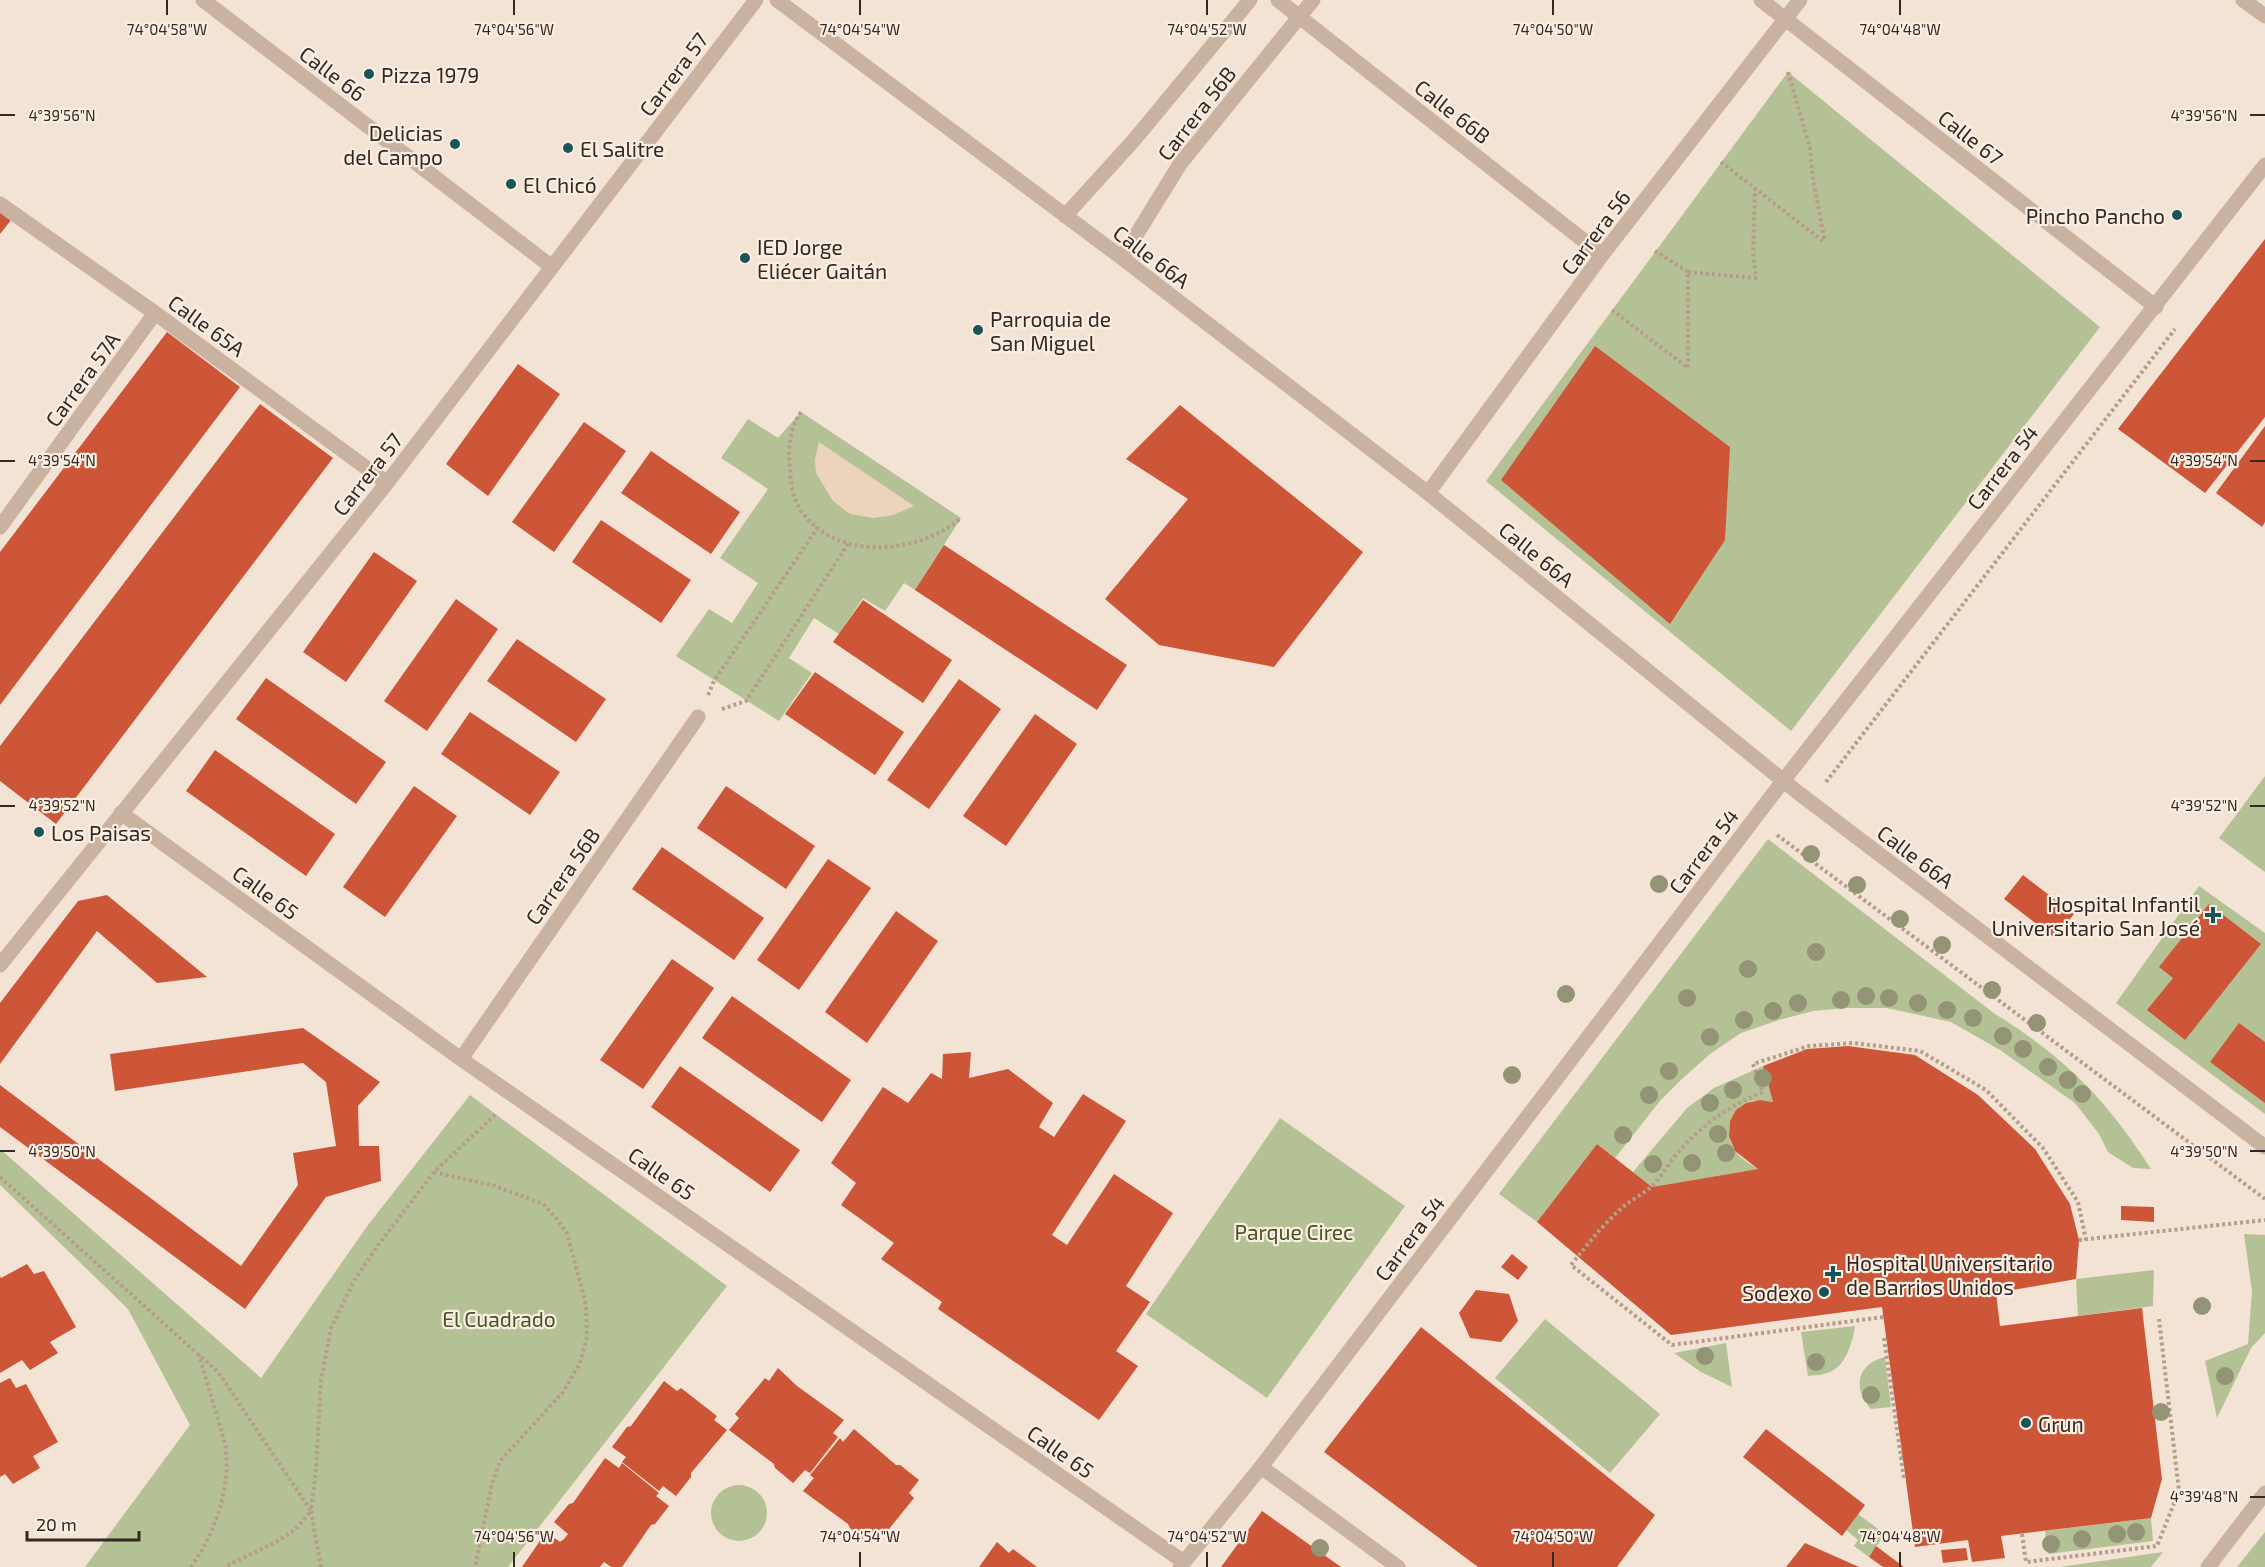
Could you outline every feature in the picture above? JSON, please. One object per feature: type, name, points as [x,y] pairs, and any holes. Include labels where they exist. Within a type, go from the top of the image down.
[{"type":"street","name":"Calle 66","points":[[203,0],[552,267]]},
{"type":"street","name":"Carrera 57","points":[[0,965],[387,483],[756,0]]},
{"type":"street","name":"Calle 66A","points":[[777,0],[1122,258],[1428,493],[1810,803],[2265,1147]]},
{"type":"street","name":"Carrera 56B","points":[[1065,216],[1134,140],[1250,0]]},
{"type":"street","name":"Calle 66B","points":[[1278,0],[1602,255]]},
{"type":"street","name":"Carrera 56B","points":[[1122,258],[1180,164],[1313,0]]},
{"type":"street","name":"Calle 67","points":[[1761,0],[2156,307]]},
{"type":"street","name":"Carrera 56","points":[[1428,493],[1602,255],[1800,0]]},
{"type":"street","points":[[2243,0],[2265,16]]},
{"type":"street","name":"Carrera 54","points":[[1182,1564],[1261,1467],[1783,781],[2265,165]]},
{"type":"street","name":"Calle 65A","points":[[0,204],[387,483]]},
{"type":"street","name":"Carrera 57A","points":[[0,527],[155,314]]},
{"type":"street","name":"Carrera 56B","points":[[461,1059],[698,717]]},
{"type":"street","name":"Calle 65","points":[[121,813],[461,1059],[1182,1564]]},
{"type":"street","points":[[1261,1467],[1398,1567]]},
{"type":"street","points":[[2208,1567],[2265,1493]]},
{"type":"path","points":[[1721,162],[1825,242],[1813,179],[1810,147],[1788,72]]},
{"type":"path","points":[[1655,251],[1688,272],[1756,278],[1753,252],[1755,189]]},
{"type":"path","points":[[1612,310],[1688,368],[1688,272]]},
{"type":"path","points":[[1810,803],[2179,324]]},
{"type":"path","points":[[801,412],[792,425],[790,438],[792,483],[800,509],[818,527],[848,544],[867,547],[919,542],[941,533],[961,518]]},
{"type":"path","points":[[714,681],[818,527]]},
{"type":"path","points":[[746,701],[848,544]]},
{"type":"path","points":[[1755,818],[2265,1199]]},
{"type":"path","points":[[1883,1317],[1672,1345],[1571,1265],[1597,1233],[1624,1206],[1652,1187],[1676,1155],[1720,1113],[1738,1102],[1763,1092],[1753,1064],[1809,1046],[1853,1042],[1920,1051],[1986,1090],[2043,1148],[2078,1202],[2086,1240]]},
{"type":"path","points":[[321,1567],[311,1511],[321,1381],[331,1328],[355,1279],[434,1172],[516,1097]]},
{"type":"path","points":[[434,1172],[495,1186],[543,1204],[567,1233],[586,1305],[587,1337],[580,1363],[563,1392],[500,1461],[492,1485],[476,1567]]},
{"type":"path","points":[[0,1177],[218,1372],[311,1511]]},
{"type":"path","points":[[2079,1240],[2265,1220]]},
{"type":"path","points":[[2022,1534],[2026,1562],[2157,1546],[2179,1491],[2159,1319]]},
{"type":"path","points":[[1884,1338],[1904,1479]]},
{"type":"path","points":[[191,1567],[213,1530],[219,1511],[228,1458],[198,1354]]},
{"type":"path","points":[[224,1567],[274,1543],[295,1530],[311,1511]]},
{"type":"green space","points":[[1788,72],[2100,327],[1791,731],[1486,481]]},
{"type":"green space","points":[[801,412],[961,518],[915,590],[904,583],[885,611],[863,598],[839,634],[814,618],[789,658],[812,673],[779,721],[676,656],[709,609],[732,623],[758,583],[720,558],[768,489],[721,458],[748,419],[778,438]]},
{"type":"green space","points":[[2265,776],[2265,872],[2219,838]]},
{"type":"green space","points":[[1768,839],[1995,1014],[2064,1064],[2101,1101],[2135,1144],[2151,1169],[2133,1168],[2108,1152],[2099,1134],[2075,1103],[2000,1050],[1951,1022],[1887,1008],[1847,1008],[1813,1011],[1779,1020],[1741,1033],[1710,1054],[1660,1101],[1615,1158],[1597,1144],[1537,1222],[1499,1194]]},
{"type":"green space","name":"Hospital Infantil Universitario San José","points":[[2199,886],[2265,933],[2265,1114],[2116,1003]]},
{"type":"green space","points":[[1763,1066],[1773,1102],[1751,1101],[1739,1108],[1732,1119],[1729,1132],[1735,1151],[1758,1169],[1652,1187],[1633,1172],[1687,1108],[1714,1088]]},
{"type":"green space","name":"El Cuadrado","points":[[470,1095],[727,1286],[508,1567],[85,1567],[190,1425],[128,1309],[0,1185],[0,1149],[261,1378],[368,1225]]},
{"type":"green space","name":"Parque Cirec","points":[[1280,1118],[1405,1206],[1267,1398],[1146,1314]]},
{"type":"green space","points":[[2244,1234],[2265,1235],[2265,1333],[2251,1348],[2217,1418],[2205,1361],[2248,1344],[2252,1291]]},
{"type":"green space","points":[[2154,1270],[2153,1306],[2078,1316],[2076,1279]]},
{"type":"green space","points":[[1545,1319],[1660,1414],[1610,1473],[1495,1378]]},
{"type":"green space","points":[[1855,1326],[1851,1345],[1837,1368],[1820,1375],[1808,1376],[1801,1332]]},
{"type":"green space","points":[[1726,1343],[1732,1387],[1701,1372],[1674,1353]]},
{"type":"green space","points":[[1885,1357],[1891,1407],[1871,1409],[1861,1393],[1860,1378],[1868,1365]]},
{"type":"green space","points":[[733,1485],[745,1485],[755,1489],[763,1497],[767,1513],[763,1529],[755,1537],[745,1541],[733,1541],[723,1537],[715,1529],[711,1519],[711,1507],[715,1497],[723,1489]]},
{"type":"green space","points":[[1858,1514],[1885,1534],[1869,1557],[1854,1546],[1858,1540],[1846,1530]]},
{"type":"green space","points":[[2151,1518],[2153,1541],[2048,1554],[2045,1531]]},
{"type":"green space","points":[[2265,1532],[2265,1567],[2237,1567]]},
{"type":"green space","points":[[2163,1552],[2151,1567],[2060,1567]]},
{"type":"shaded area","points":[[819,442],[914,506],[893,515],[873,518],[850,514],[833,501],[816,473],[815,460]]},
{"type":"building","points":[[0,204],[15,215],[0,234]]},
{"type":"building","points":[[2265,239],[2265,417],[2205,493],[2118,429]]},
{"type":"building","points":[[167,332],[240,387],[0,705],[0,552]]},
{"type":"building","points":[[1595,346],[1730,447],[1725,540],[1670,624],[1501,480]]},
{"type":"building","points":[[518,364],[560,394],[488,496],[446,464]]},
{"type":"building","points":[[260,404],[333,458],[56,824],[0,781],[0,746]]},
{"type":"building","points":[[1180,405],[1363,552],[1274,667],[1159,645],[1105,599],[1188,499],[1126,459]]},
{"type":"building","points":[[584,422],[626,451],[554,552],[512,522]]},
{"type":"building","points":[[2265,426],[2265,522],[2262,527],[2216,493]]},
{"type":"building","points":[[651,451],[740,512],[711,554],[621,493]]},
{"type":"building","points":[[601,520],[691,580],[661,623],[572,562]]},
{"type":"building","points":[[944,545],[1127,665],[1097,710],[915,590]]},
{"type":"building","points":[[374,552],[417,581],[346,682],[303,652]]},
{"type":"building","points":[[456,599],[498,629],[427,731],[384,701]]},
{"type":"building","points":[[863,600],[952,660],[923,703],[833,642]]},
{"type":"building","points":[[517,639],[606,699],[576,742],[487,681]]},
{"type":"building","points":[[815,672],[904,732],[875,775],[785,714]]},
{"type":"building","points":[[266,678],[386,762],[356,804],[236,719]]},
{"type":"building","points":[[959,679],[1001,709],[929,809],[887,780]]},
{"type":"building","points":[[470,712],[560,772],[530,815],[441,754]]},
{"type":"building","points":[[1035,714],[1077,744],[1006,846],[963,816]]},
{"type":"building","points":[[215,750],[335,834],[306,876],[186,791]]},
{"type":"building","points":[[414,786],[457,816],[385,917],[343,887]]},
{"type":"building","points":[[726,786],[815,846],[786,889],[697,828]]},
{"type":"building","points":[[662,847],[764,918],[734,960],[632,889]]},
{"type":"building","points":[[828,859],[871,888],[799,990],[757,960]]},
{"type":"building","points":[[2023,875],[2074,914],[2055,938],[2004,899]]},
{"type":"building","points":[[107,895],[207,977],[157,983],[97,931],[0,1064],[0,1003],[78,901]]},
{"type":"building","points":[[2209,904],[2261,944],[2185,1040],[2147,1010],[2173,978],[2159,967]]},
{"type":"building","points":[[896,911],[938,941],[867,1043],[825,1012]]},
{"type":"building","points":[[672,959],[714,988],[643,1089],[600,1060]]},
{"type":"building","points":[[732,996],[851,1080],[822,1122],[702,1038]]},
{"type":"building","points":[[2239,1023],[2265,1042],[2265,1103],[2210,1062]]},
{"type":"building","points":[[303,1028],[380,1082],[358,1106],[359,1146],[379,1146],[381,1181],[326,1197],[245,1309],[0,1127],[0,1085],[241,1266],[298,1185],[293,1153],[336,1146],[326,1082],[303,1063],[115,1091],[110,1054]]},
{"type":"building","points":[[1848,1046],[1915,1055],[1978,1095],[2035,1149],[2070,1204],[2079,1240],[2076,1279],[1996,1293],[2000,1326],[2142,1308],[2162,1479],[2151,1518],[2001,1536],[2005,1558],[1972,1562],[1968,1540],[1915,1547],[1882,1307],[1671,1335],[1537,1222],[1597,1144],[1652,1187],[1758,1169],[1735,1151],[1729,1136],[1730,1121],[1736,1110],[1746,1103],[1760,1100],[1773,1102],[1763,1066],[1807,1049]]},
{"type":"building","points":[[971,1052],[969,1078],[1008,1069],[1053,1103],[1039,1127],[1054,1137],[1083,1094],[1126,1121],[1052,1235],[1067,1245],[1114,1174],[1173,1213],[1126,1286],[1150,1302],[1116,1351],[1138,1366],[1099,1420],[938,1309],[942,1302],[881,1259],[894,1243],[841,1205],[856,1183],[831,1163],[883,1087],[908,1103],[931,1073],[942,1079],[943,1054]]},
{"type":"building","points":[[680,1066],[800,1150],[770,1192],[651,1107]]},
{"type":"building","points":[[2121,1206],[2154,1207],[2154,1222],[2121,1220]]},
{"type":"building","points":[[1512,1254],[1528,1267],[1518,1280],[1501,1267]]},
{"type":"building","points":[[27,1264],[34,1274],[44,1271],[76,1327],[50,1342],[58,1353],[30,1370],[22,1360],[0,1373],[0,1276],[1,1278]]},
{"type":"building","points":[[1476,1290],[1509,1294],[1518,1321],[1501,1342],[1470,1338],[1459,1313]]},
{"type":"building","points":[[1421,1327],[1655,1515],[1617,1567],[1478,1567],[1324,1452]]},
{"type":"building","points":[[778,1368],[797,1386],[844,1420],[833,1433],[838,1437],[810,1473],[805,1470],[793,1483],[775,1468],[774,1464],[729,1430],[739,1418],[735,1414],[765,1378],[769,1381]]},
{"type":"building","points":[[10,1378],[16,1388],[26,1384],[58,1442],[33,1456],[40,1468],[13,1484],[5,1474],[0,1477],[0,1383]]},
{"type":"building","points":[[664,1381],[677,1391],[681,1388],[717,1416],[714,1420],[727,1430],[691,1473],[691,1477],[676,1496],[663,1486],[659,1491],[622,1462],[626,1457],[612,1447],[627,1427],[631,1426]]},
{"type":"building","points":[[854,1429],[896,1465],[900,1465],[919,1480],[909,1493],[914,1498],[885,1534],[880,1529],[868,1543],[848,1524],[803,1491],[814,1478],[810,1475],[840,1438],[843,1442]]},
{"type":"building","points":[[1766,1429],[1865,1505],[1842,1536],[1743,1457]]},
{"type":"building","points":[[605,1458],[619,1468],[622,1463],[659,1493],[656,1496],[669,1506],[655,1524],[651,1525],[622,1567],[611,1567],[604,1562],[600,1567],[522,1567],[546,1532],[560,1542],[568,1534],[554,1522],[569,1504],[573,1503]]},
{"type":"building","points":[[1262,1511],[1341,1567],[1221,1567]]},
{"type":"building","points":[[997,1542],[1009,1553],[1013,1549],[1037,1567],[979,1567]]},
{"type":"building","points":[[1805,1543],[1859,1567],[1786,1567]]},
{"type":"building","points":[[1876,1546],[1904,1567],[1883,1567],[1869,1557]]},
{"type":"building","points":[[1966,1548],[1968,1560],[1943,1563],[1941,1550]]},
{"type":"place","name":"Pizza 1979","points":[[369,74]]},
{"type":"place","name":"Delicias del Campo","points":[[455,144]]},
{"type":"place","name":"El Salitre","points":[[568,148]]},
{"type":"place","name":"El Chicó","points":[[511,184]]},
{"type":"place","name":"Pincho Pancho","points":[[2177,215]]},
{"type":"place","name":"IED Jorge Eliécer Gaitán","points":[[745,258]]},
{"type":"place","name":"Parroquia de San Miguel","points":[[978,330]]},
{"type":"place","name":"Los Paisas","points":[[39,832]]},
{"type":"place","name":"Hospital Infantil Universitario San José","points":[[2213,915]]},
{"type":"place","name":"Hospital Universitario de Barrios Unidos","points":[[1833,1274]]},
{"type":"place","name":"Sodexo","points":[[1824,1292]]},
{"type":"place","name":"Grun","points":[[2026,1423]]}]
